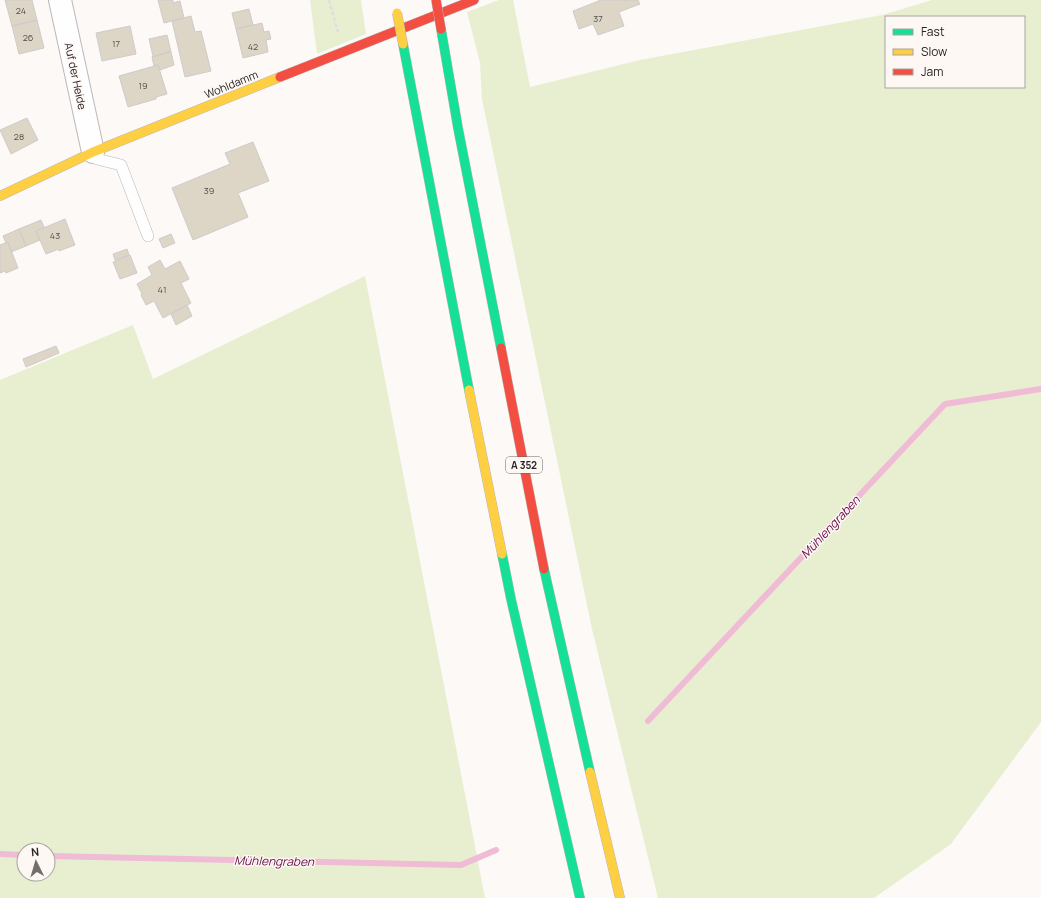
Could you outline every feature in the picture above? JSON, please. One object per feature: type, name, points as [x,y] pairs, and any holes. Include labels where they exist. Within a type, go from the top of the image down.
[{"type":"main road","name":"A 352","points":[[436,0],[458,128],[548,592],[620,898]]},
{"type":"main road","name":"Wohldamm","points":[[0,196],[93,152],[474,0]]},
{"type":"main road","points":[[397,10],[460,347],[511,599],[580,898]]},
{"type":"street","name":"Auf der Heide","points":[[60,0],[93,152]]},
{"type":"lane","points":[[93,152],[97,159],[121,165],[148,236]]},
{"type":"path","points":[[329,0],[344,52]]},
{"type":"green space","points":[[310,0],[361,0],[366,34],[317,54]]},
{"type":"green space","points":[[499,0],[513,0],[530,87],[640,60],[882,15],[932,0],[1041,0],[1041,722],[951,844],[874,898],[658,898],[592,629],[482,99],[480,63],[467,12]]},
{"type":"green space","points":[[365,276],[485,898],[0,898],[0,380],[133,325],[153,379]]},
{"type":"building","points":[[5,0],[32,0],[37,20],[12,26]]},
{"type":"building","points":[[158,0],[173,0],[173,3],[180,1],[184,18],[164,23]]},
{"type":"building","points":[[601,0],[638,0],[640,4],[619,12],[624,26],[598,35],[593,24],[579,29],[573,11]]},
{"type":"building","points":[[249,9],[253,25],[236,29],[232,13]]},
{"type":"building","points":[[191,16],[195,32],[201,31],[211,71],[185,77],[172,21]]},
{"type":"building","points":[[37,20],[44,48],[19,54],[12,26]]},
{"type":"building","points":[[262,23],[264,32],[269,31],[271,39],[266,40],[268,52],[243,58],[236,29]]},
{"type":"building","points":[[130,26],[136,54],[102,61],[96,33]]},
{"type":"building","points":[[167,35],[171,52],[152,57],[149,39]]},
{"type":"building","points":[[171,52],[174,65],[160,70],[158,65],[154,66],[152,57]]},
{"type":"building","points":[[158,65],[167,94],[156,97],[156,99],[128,107],[119,76]]},
{"type":"building","points":[[27,118],[38,140],[11,154],[0,130]]},
{"type":"building","points":[[253,142],[269,181],[238,193],[248,217],[193,240],[172,188],[230,164],[225,153]]},
{"type":"building","points":[[65,219],[75,245],[46,254],[36,231]]},
{"type":"building","points":[[41,220],[44,227],[36,231],[40,240],[26,246],[19,229]]},
{"type":"building","points":[[19,229],[26,246],[11,252],[8,242],[6,243],[3,236]]},
{"type":"building","points":[[171,234],[175,243],[163,248],[159,239]]},
{"type":"building","points":[[8,242],[18,268],[6,273],[5,271],[0,273],[0,245]]},
{"type":"building","points":[[127,249],[129,255],[115,260],[113,254]]},
{"type":"building","points":[[130,255],[137,273],[120,279],[113,262]]},
{"type":"building","points":[[160,260],[165,269],[180,261],[189,279],[181,283],[191,303],[163,318],[154,301],[146,305],[137,284],[152,275],[148,267]]},
{"type":"building","points":[[187,305],[192,316],[176,325],[171,314]]},
{"type":"building","points":[[56,346],[59,353],[26,367],[23,359]]},
{"type":"waterway","name":"Mühlengraben","points":[[648,721],[945,404],[1041,389]]},
{"type":"waterway","name":"Mühlengraben","points":[[56,856],[461,865],[496,850]]},
{"type":"waterway","name":"Mühlengraben","points":[[0,854],[16,855]]},
{"type":"traffic: fast","points":[[441,29],[458,128],[501,348]]},
{"type":"traffic: fast","points":[[403,44],[469,390]]},
{"type":"traffic: fast","points":[[502,554],[580,898]]},
{"type":"traffic: fast","points":[[544,569],[590,772]]},
{"type":"traffic: slow","points":[[397,13],[403,44]]},
{"type":"traffic: slow","points":[[0,196],[93,152],[280,77]]},
{"type":"traffic: slow","points":[[469,390],[502,554]]},
{"type":"traffic: slow","points":[[590,772],[620,898]]},
{"type":"traffic: jam","points":[[436,0],[441,29]]},
{"type":"traffic: jam","points":[[280,77],[474,0]]},
{"type":"traffic: jam","points":[[501,348],[544,569]]}]
